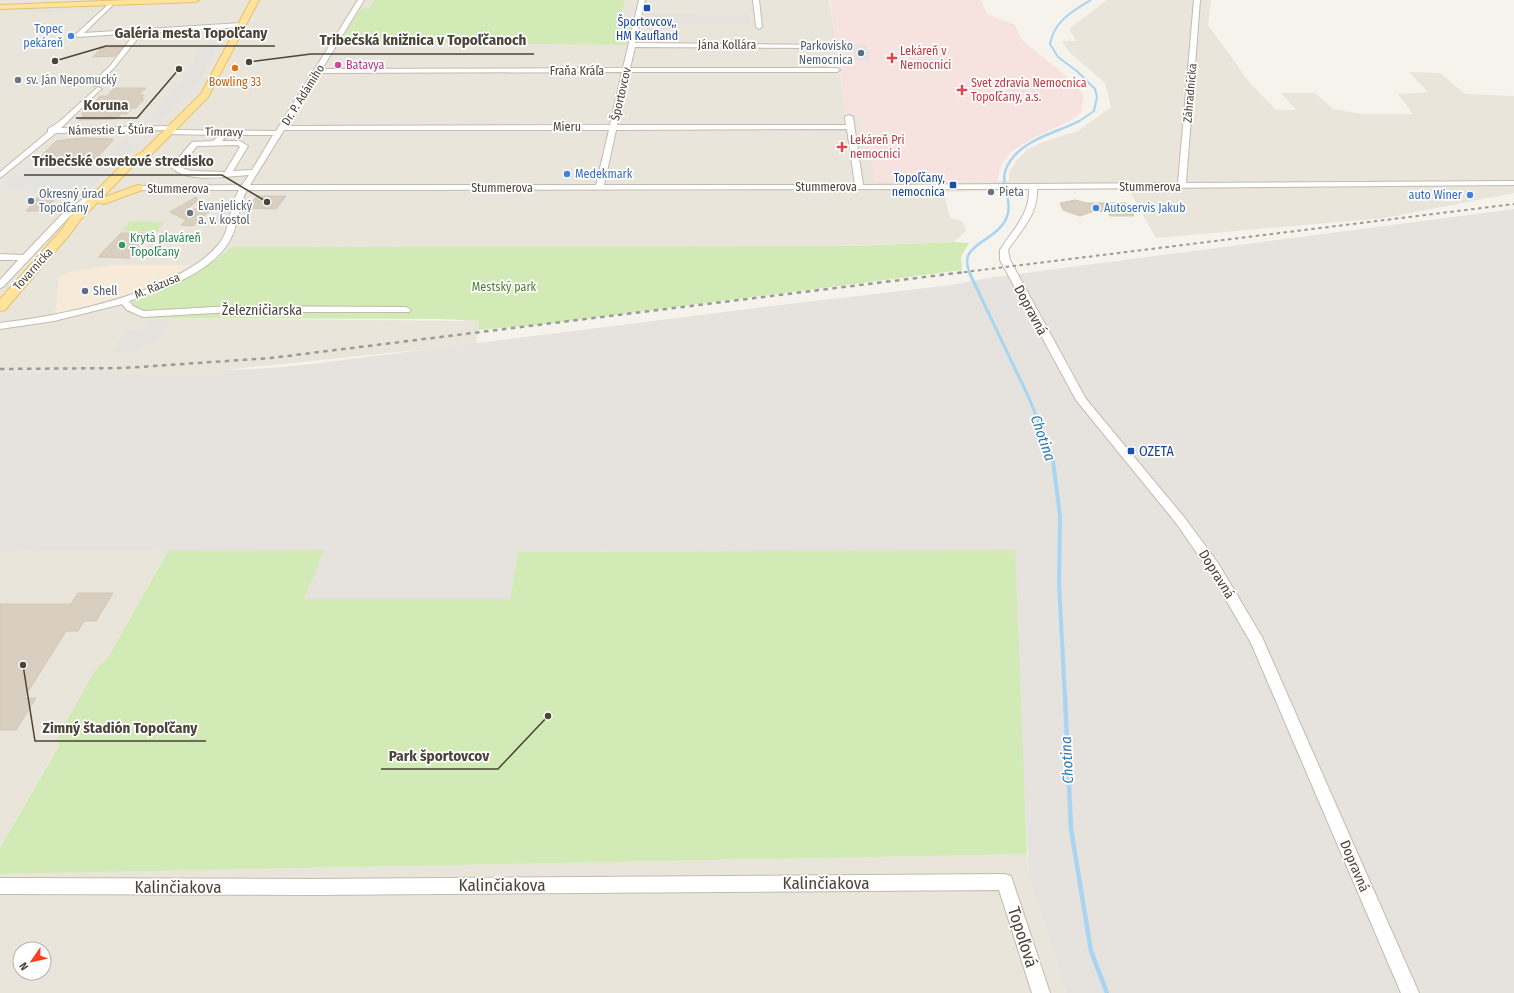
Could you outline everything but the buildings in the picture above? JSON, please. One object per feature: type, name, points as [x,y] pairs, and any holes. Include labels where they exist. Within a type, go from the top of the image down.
[{"type":"main road","points":[[0,6],[12,9],[195,0]]},
{"type":"main road","points":[[110,188],[132,172],[146,154],[208,91],[255,0]]},
{"type":"main road","points":[[110,188],[128,165],[146,154]]},
{"type":"main road","points":[[132,172],[133,179],[142,188]]},
{"type":"main road","points":[[110,188],[142,188]]},
{"type":"main road","name":"Tovarnícka","points":[[67,231],[86,218],[103,201],[110,188]]},
{"type":"main road","name":"Tovarnícka","points":[[0,307],[67,231],[75,218],[110,188]]},
{"type":"main road","points":[[103,201],[142,188]]},
{"type":"street","name":"Dr. P. Adámiho","points":[[244,189],[361,0]]},
{"type":"street","name":"Športovcov","points":[[599,188],[642,0]]},
{"type":"street","points":[[756,0],[759,27]]},
{"type":"street","name":"Záhradnícka","points":[[1182,186],[1197,0]]},
{"type":"street","points":[[112,3],[78,34],[241,25]]},
{"type":"street","points":[[0,176],[54,129],[112,67],[140,31]]},
{"type":"street","name":"Jána Kollára","points":[[632,45],[822,46]]},
{"type":"street","name":"Fraňa Kráľa","points":[[318,71],[837,70]]},
{"type":"street","points":[[849,117],[859,187]]},
{"type":"street","name":"Mieru","points":[[281,130],[613,127],[851,127]]},
{"type":"street","name":"Námestie Ľ. Štúra","points":[[54,129],[170,130]]},
{"type":"street","name":"Timravy","points":[[170,130],[225,132],[281,130]]},
{"type":"street","points":[[215,143],[225,132]]},
{"type":"street","points":[[228,173],[244,146],[240,143],[195,144],[175,167],[182,172],[218,175],[255,172]]},
{"type":"street","name":"Stummerova","points":[[142,188],[1033,188],[1514,184]]},
{"type":"street","points":[[0,285],[68,213],[110,188]]},
{"type":"street","name":"Dopravná","points":[[1033,188],[1033,198],[1030,212],[1022,228],[1004,250],[1005,260],[1081,400],[1180,520],[1213,566],[1257,641],[1410,993]]},
{"type":"street","name":"M. Rázusa","points":[[0,326],[56,318],[122,300],[192,270],[216,252],[225,242],[232,229],[237,202],[244,189]]},
{"type":"street","points":[[237,202],[252,195],[273,189]]},
{"type":"street","points":[[0,257],[25,258]]},
{"type":"street","name":"Železničiarska","points":[[122,300],[130,308],[143,314],[232,309],[406,310]]},
{"type":"street","name":"Kalinčiakova","points":[[0,886],[320,887],[1005,882]]},
{"type":"street","name":"Topoľová","points":[[1005,882],[1041,993]]},
{"type":"shaded area","points":[[0,0],[829,0],[838,55],[827,55],[828,68],[839,68],[846,117],[857,117],[860,119],[862,135],[860,139],[868,140],[867,145],[869,145],[875,181],[906,182],[1009,181],[1009,173],[1017,160],[1028,149],[1043,142],[1078,131],[1111,107],[1105,83],[1070,53],[1062,41],[1076,41],[1069,29],[1107,0],[1211,0],[1208,25],[1250,83],[1276,110],[1296,110],[1281,93],[1315,93],[1333,109],[1361,114],[1413,114],[1398,94],[1428,92],[1409,72],[1440,73],[1465,94],[1514,96],[1514,193],[1385,218],[1156,238],[1129,190],[1047,189],[944,192],[949,215],[951,218],[962,221],[966,231],[954,242],[835,246],[231,247],[200,272],[172,286],[134,301],[144,318],[479,321],[476,344],[224,370],[220,374],[0,374]]},
{"type":"shaded area","name":"Svet zdravia Nemocnica Topoľčany, a.s.","points":[[830,0],[981,0],[987,14],[1015,25],[1022,40],[1077,85],[1084,96],[1081,112],[1070,121],[1033,138],[1012,151],[1002,163],[997,181],[875,182],[867,140],[860,140],[860,135],[862,135],[860,120],[856,117],[846,117]]},
{"type":"shaded area","points":[[101,7],[97,11],[17,13],[27,9]]},
{"type":"shaded area","points":[[648,13],[749,14],[750,26],[643,25]]},
{"type":"shaded area","points":[[221,39],[199,84],[188,97],[178,101],[162,121],[144,123],[182,80],[202,44],[208,43],[210,40]]},
{"type":"shaded area","name":"Parkovisko Nemocnica","points":[[852,45],[867,45],[870,60],[855,60]]},
{"type":"shaded area","points":[[146,137],[147,139],[143,143],[112,167],[88,191],[0,189],[0,186],[20,169],[87,166],[107,156],[124,139]]},
{"type":"shaded area","points":[[226,205],[225,223],[200,226],[205,220],[210,219],[221,206]]},
{"type":"shaded area","points":[[1514,209],[1514,993],[1066,993],[1029,875],[1011,578],[1015,550],[518,552],[510,599],[304,599],[323,550],[0,552],[0,374],[220,374],[224,370],[272,368],[311,364],[952,285],[987,278]]},
{"type":"shaded area","points":[[113,265],[190,265],[167,279],[134,293],[55,315],[59,277],[73,271]]},
{"type":"shaded area","points":[[1006,279],[1041,348],[1020,349],[987,280]]},
{"type":"shaded area","points":[[147,320],[171,320],[155,344],[144,344],[138,352],[112,352],[127,329],[142,329]]},
{"type":"shaded area","points":[[168,551],[40,777],[0,848],[0,552]]},
{"type":"shaded area","points":[[1027,854],[1029,875],[1066,993],[0,993],[0,874]]},
{"type":"green space","points":[[375,0],[625,0],[620,17],[627,17],[625,23],[632,23],[627,45],[340,42],[361,9],[369,8]]},
{"type":"green space","points":[[131,221],[165,222],[156,232],[122,231]]},
{"type":"green space","name":"Mestský park","points":[[954,242],[969,243],[961,256],[962,270],[537,325],[478,330],[479,321],[442,319],[144,318],[132,302],[197,273],[220,257],[231,247],[851,246]]},
{"type":"green space","points":[[324,550],[304,599],[510,599],[518,552],[1015,550],[1027,854],[0,874],[0,848],[59,745],[57,740],[59,734],[96,669],[107,659],[168,551]]},
{"type":"waterway","name":"Chotina","points":[[1078,122],[1094,111],[1097,97],[1095,89],[1078,72],[1058,57],[1050,44],[1052,36],[1060,23],[1071,13],[1091,0]]},
{"type":"waterway","name":"Chotina","points":[[970,273],[967,264],[968,256],[972,250],[1000,228],[1005,221],[1009,204],[1004,181],[1005,173],[1008,165],[1015,155],[1037,139],[1079,121]]},
{"type":"waterway","name":"Chotina","points":[[969,272],[1029,398],[1052,455],[1053,462]]},
{"type":"waterway","name":"Chotina","points":[[1053,461],[1060,516],[1059,584],[1065,698]]},
{"type":"waterway","name":"Chotina","points":[[1065,697],[1071,829],[1091,951],[1107,993]]},
{"type":"railway","points":[[957,273],[1514,204]]},
{"type":"railway","points":[[0,369],[124,368],[271,358],[965,272]]},
{"type":"place","name":"Športovcov,, HM Kaufland","points":[[647,8]]},
{"type":"place","name":"Topec pekáreň","points":[[71,36]]},
{"type":"place","name":"Parkovisko Nemocnica","points":[[861,53]]},
{"type":"place","name":"Lekáreň v Nemocnici","points":[[892,58]]},
{"type":"place","name":"Galéria mesta Topoľčany","points":[[55,61]]},
{"type":"place","name":"Tribečská knižnica v Topoľčanoch","points":[[249,62]]},
{"type":"place","name":"Batavya","points":[[338,65]]},
{"type":"place","name":"Bowling 33","points":[[235,68]]},
{"type":"place","name":"Koruna","points":[[179,69]]},
{"type":"place","name":"sv. Ján Nepomucký","points":[[18,80]]},
{"type":"place","name":"Svet zdravia Nemocnica Topoľčany, a.s.","points":[[962,90]]},
{"type":"place","name":"Lekáreň Pri nemocnici","points":[[842,147]]},
{"type":"place","name":"Medekmark","points":[[567,174]]},
{"type":"place","name":"Topoľčany, nemocnica","points":[[953,185]]},
{"type":"place","name":"Pieta","points":[[991,192]]},
{"type":"place","name":"auto Winer","points":[[1470,195]]},
{"type":"place","name":"Okresný úrad Topoľčany","points":[[31,201]]},
{"type":"place","name":"Tribečské osvetové stredisko","points":[[267,202]]},
{"type":"place","name":"Autoservis Jakub","points":[[1096,208]]},
{"type":"place","name":"Evanjelický a. v. kostol","points":[[190,213]]},
{"type":"place","name":"Krytá plaváreň Topoľčany","points":[[122,245]]},
{"type":"place","name":"Shell","points":[[85,291]]},
{"type":"place","name":"OZETA","points":[[1131,451]]},
{"type":"place","name":"Zimný štadión Topoľčany","points":[[23,665]]},
{"type":"place","name":"Park športovcov","points":[[548,716]]}]
